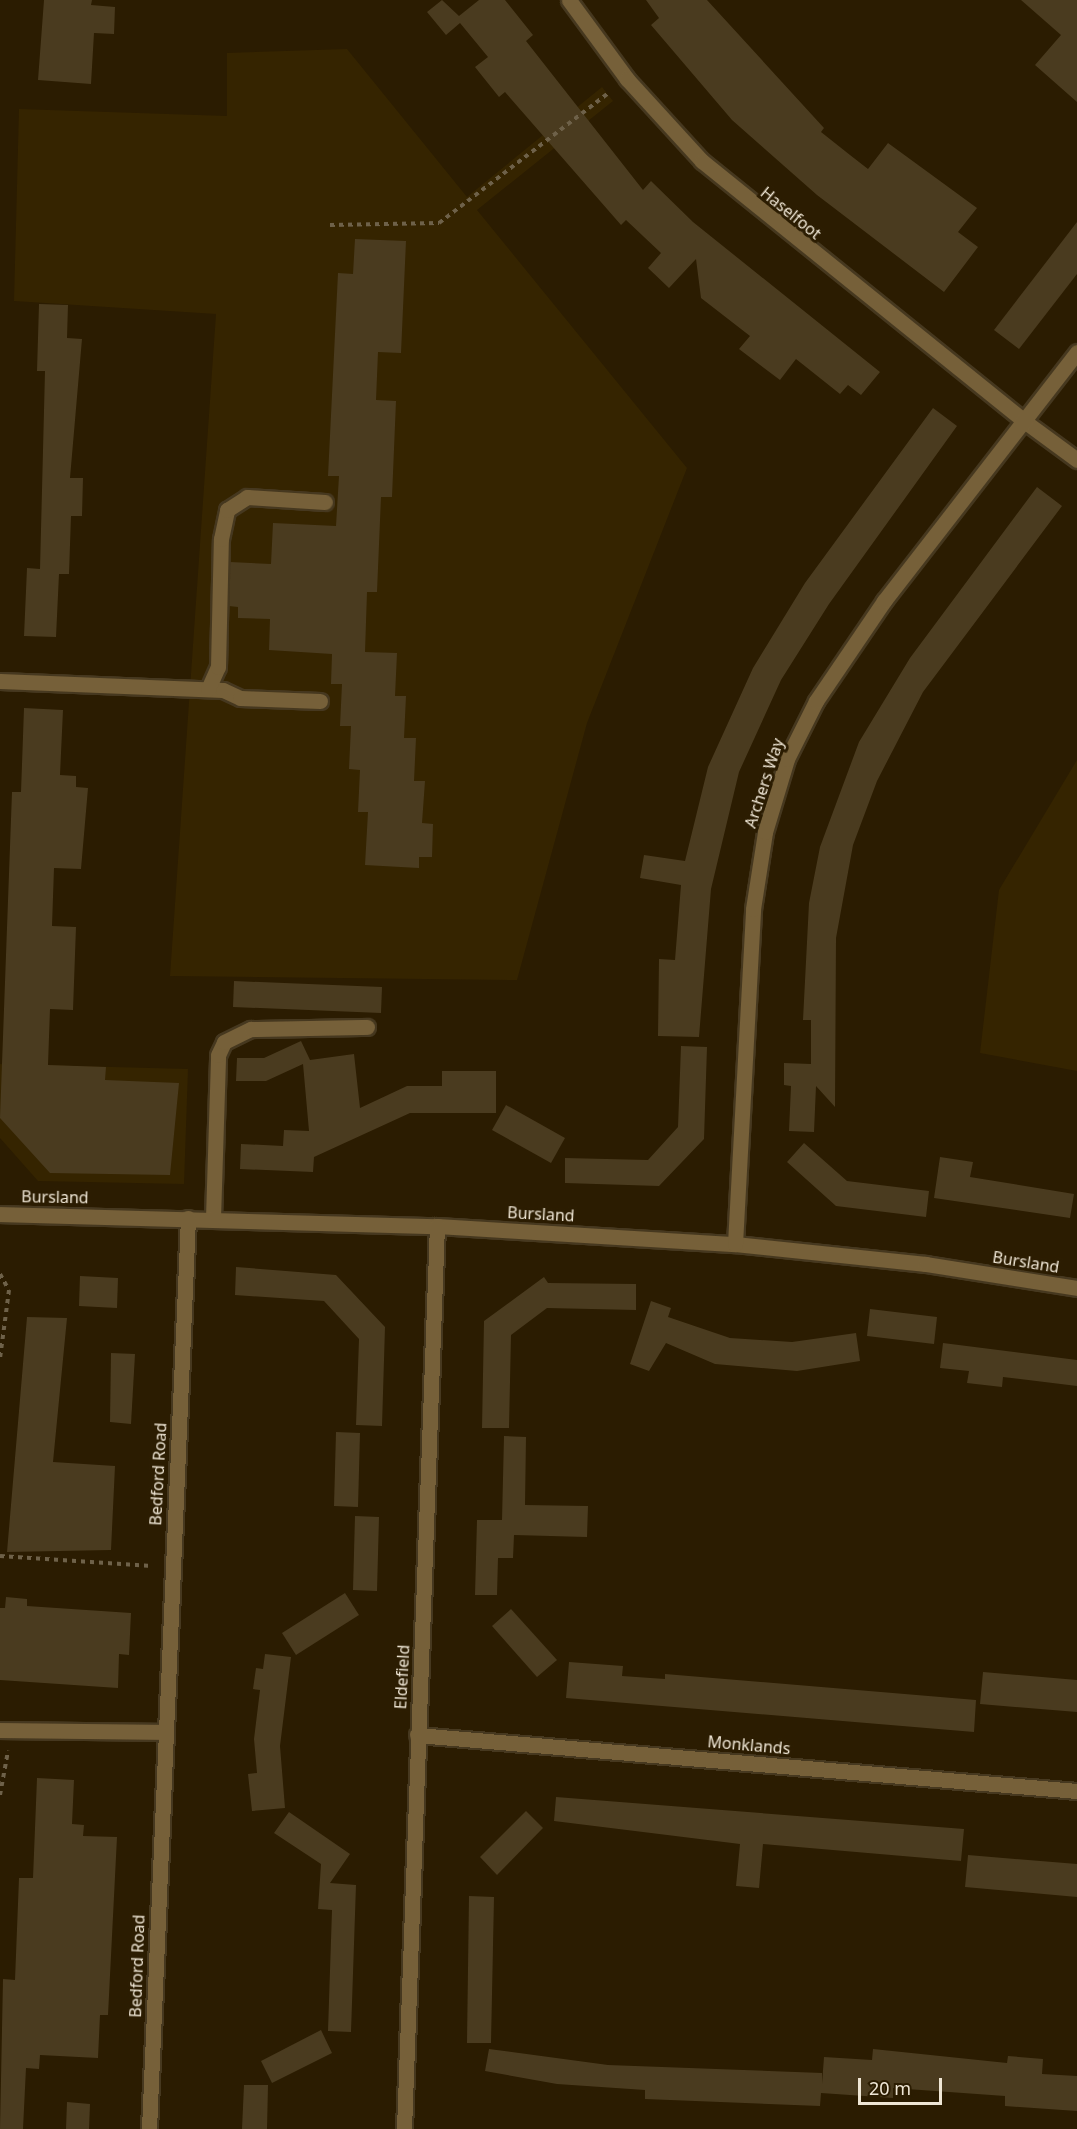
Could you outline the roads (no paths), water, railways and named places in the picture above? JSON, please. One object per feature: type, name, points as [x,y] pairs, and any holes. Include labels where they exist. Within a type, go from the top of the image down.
[{"type":"street","name":"Haselfoot","points":[[569,0],[627,79],[673,132],[739,194],[1024,421],[1077,460]]},
{"type":"street","name":"Archers Way","points":[[735,1244],[753,909],[765,832],[787,759],[816,701],[884,601],[1077,352]]},
{"type":"street","points":[[208,689],[218,667],[221,539],[227,510],[247,497],[325,502]]},
{"type":"street","points":[[0,681],[208,689],[240,698],[320,701]]},
{"type":"street","points":[[213,1218],[218,1055],[224,1042],[251,1029],[367,1027]]},
{"type":"street","name":"Bursland","points":[[0,1214],[213,1218],[436,1226],[735,1244],[926,1264],[1077,1288]]},
{"type":"street","name":"Bedford Road","points":[[149,2129],[164,1732],[188,1218]]},
{"type":"street","name":"Eldefield","points":[[404,2129],[436,1226]]},
{"type":"street","points":[[6,1730],[164,1732]]},
{"type":"street","name":"Monklands","points":[[417,1735],[1077,1791]]}]
